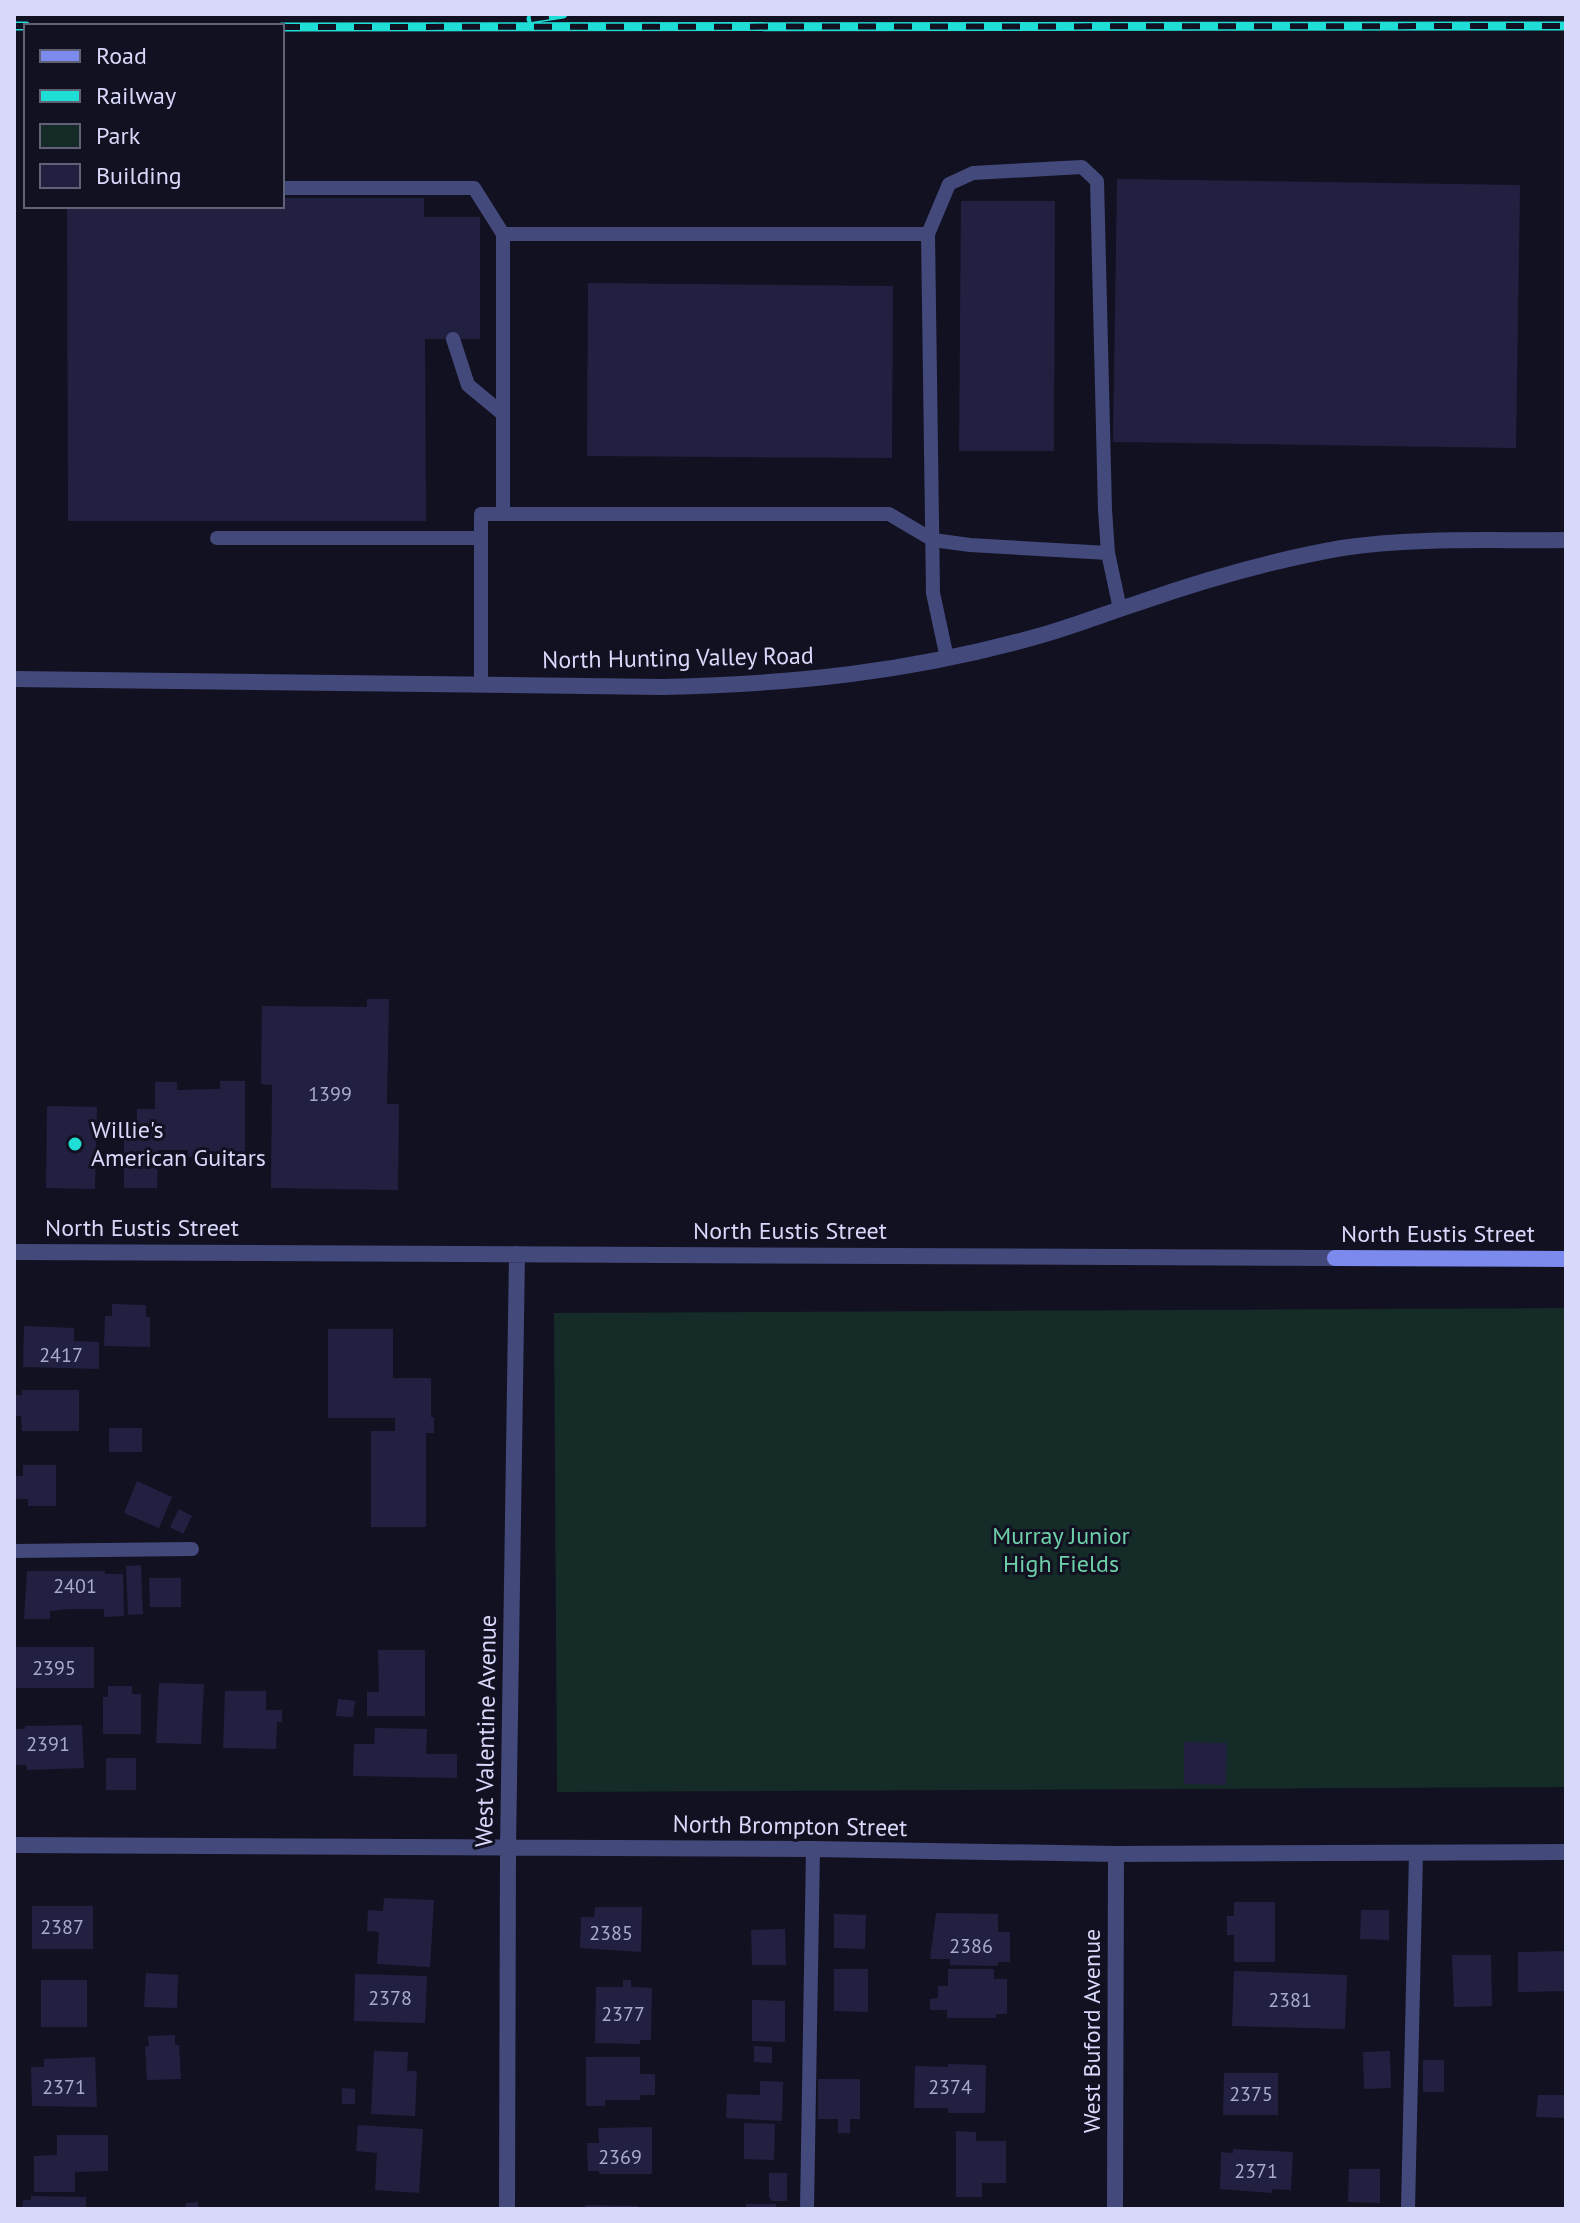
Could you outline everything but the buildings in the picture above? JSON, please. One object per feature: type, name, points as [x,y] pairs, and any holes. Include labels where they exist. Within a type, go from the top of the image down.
[{"type":"main road","name":"North Eustis Street","points":[[1335,1258],[1566,1259]]},
{"type":"street","name":"North Hunting Valley Road","points":[[14,679],[752,685],[841,677],[947,658],[1036,637],[1235,572],[1344,548],[1432,542],[1566,540]]},
{"type":"street","name":"North Eustis Street","points":[[14,1252],[1335,1258]]},
{"type":"street","name":"West Valentine Avenue","points":[[507,2209],[508,1848],[517,1254]]},
{"type":"street","name":"North Brompton Street","points":[[14,1845],[813,1849],[1116,1854],[1566,1852]]},
{"type":"street","name":"West Buford Avenue","points":[[1115,2209],[1116,1854]]},
{"type":"lane","points":[[947,658],[933,593],[928,234],[949,184],[973,173],[1082,167],[1097,181],[1108,553],[1120,609]]},
{"type":"lane","points":[[284,188],[474,188],[503,234],[503,514]]},
{"type":"lane","points":[[503,234],[928,234]]},
{"type":"lane","points":[[453,339],[468,385],[503,414]]},
{"type":"lane","points":[[481,685],[481,514],[889,514],[933,540],[1108,553]]},
{"type":"lane","points":[[217,538],[481,538]]},
{"type":"lane","points":[[14,1551],[192,1549]]},
{"type":"lane","points":[[807,2209],[813,1849]]},
{"type":"lane","points":[[1408,2209],[1416,1853]]},
{"type":"green space","name":"Murray Junior High Fields","points":[[1566,1308],[1566,1787],[557,1792],[554,1313]]},
{"type":"railway","points":[[531,19],[563,14]]},
{"type":"railway","points":[[14,26],[24,26]]},
{"type":"railway","points":[[284,27],[1566,26]]},
{"type":"place","name":"Willie's American Guitars","points":[[75,1144]]}]
